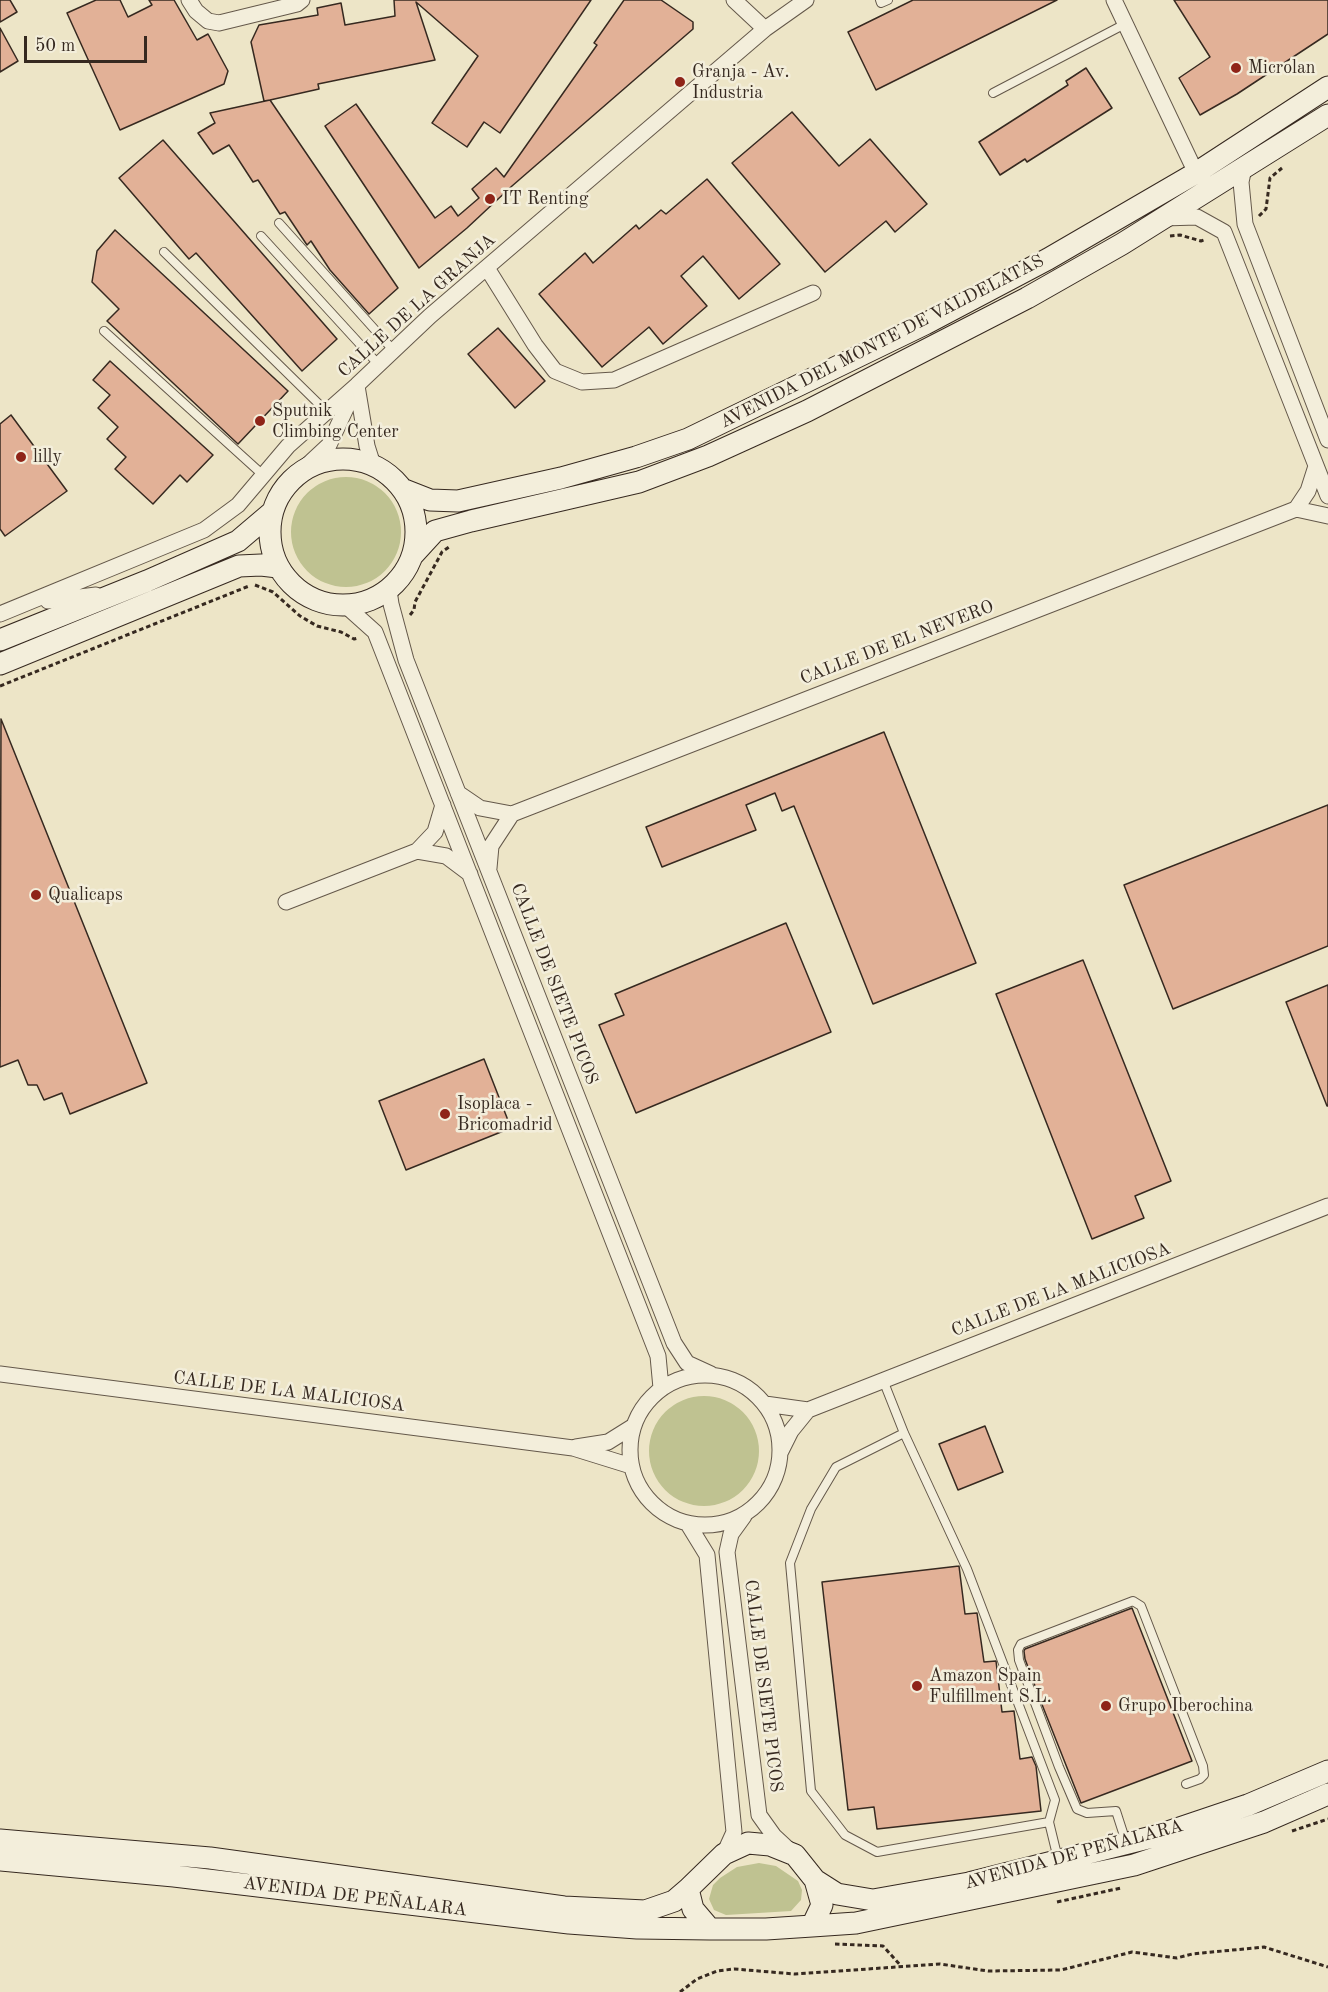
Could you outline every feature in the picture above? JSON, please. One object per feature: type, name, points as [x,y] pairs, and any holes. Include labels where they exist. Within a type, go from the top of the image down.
[{"type":"street","points":[[189,0],[208,21],[219,23],[297,4],[302,0]]},
{"type":"street","points":[[734,0],[765,29]]},
{"type":"street","name":"CALLE DE LA GRANJA","points":[[0,614],[204,530],[238,505],[288,446],[357,386],[430,316],[765,29],[806,0]]},
{"type":"street","points":[[1114,0],[1196,173]]},
{"type":"street","name":"AVENIDA DEL MONTE DE VALDELATAS","points":[[402,489],[430,500],[458,501],[561,478],[688,440],[926,324],[1048,259],[1196,173],[1328,87]]},
{"type":"street","name":"AVENIDA DEL MONTE DE VALDELATAS","points":[[413,555],[435,531],[639,482],[708,456],[807,411],[1027,298],[1122,244],[1328,115]]},
{"type":"street","points":[[1244,168],[1241,182],[1245,224],[1328,440]]},
{"type":"street","points":[[1163,218],[1197,217],[1224,232],[1328,496]]},
{"type":"street","points":[[487,268],[535,345],[555,370],[582,382],[614,380],[813,293]]},
{"type":"street","points":[[357,386],[367,446],[373,465]]},
{"type":"street","points":[[300,471],[323,461],[349,459],[373,465],[389,475],[402,489],[413,510],[417,532],[413,555],[404,574],[389,590],[369,601],[346,606],[326,604],[306,597],[290,584],[278,567],[269,541],[271,513],[282,490],[300,471],[329,445],[357,386]]},
{"type":"street","points":[[1316,466],[1308,491],[1296,509],[1328,516]]},
{"type":"street","name":"CALLE DE EL NEVERO","points":[[512,814],[1296,509]]},
{"type":"street","points":[[0,640],[238,541],[271,513]]},
{"type":"street","points":[[0,664],[239,566],[278,567]]},
{"type":"street","name":"CALLE DE SIETE PICOS","points":[[389,590],[406,660],[674,1343],[687,1363],[711,1374]]},
{"type":"street","points":[[27,604],[114,593]]},
{"type":"street","name":"CALLE DE SIETE PICOS","points":[[346,606],[375,632],[658,1356],[661,1388]]},
{"type":"street","points":[[458,793],[480,808],[512,814],[491,846],[489,870]]},
{"type":"street","points":[[286,902],[417,851],[435,832],[443,805]]},
{"type":"street","points":[[417,851],[446,856],[471,875]]},
{"type":"street","name":"CALLE DE LA MALICIOSA","points":[[765,1404],[808,1410],[1328,1206]]},
{"type":"street","name":"CALLE DE LA MALICIOSA","points":[[0,1374],[573,1448],[631,1466]]},
{"type":"street","points":[[711,1374],[731,1379],[750,1389],[765,1404],[777,1427],[780,1453],[777,1471],[770,1488],[759,1503],[745,1514],[727,1522],[708,1526],[688,1524],[668,1516],[651,1503],[638,1486],[631,1466],[629,1446],[632,1427],[644,1405],[661,1388],[685,1377],[711,1374]]},
{"type":"street","points":[[780,1453],[791,1431],[808,1410]]},
{"type":"street","name":"CALLE DE LA MALICIOSA","points":[[573,1448],[608,1442],[632,1427]]},
{"type":"street","name":"CALLE DE SIETE PICOS","points":[[745,1514],[731,1534],[727,1552],[759,1815],[774,1836],[795,1855]]},
{"type":"street","points":[[688,1524],[707,1555],[734,1832],[724,1854],[688,1889],[693,1909],[710,1929],[812,1926],[822,1905],[815,1880],[795,1855],[770,1845],[748,1844],[724,1854]]},
{"type":"street","name":"AVENIDA DE PEÑALARA","points":[[815,1880],[837,1894],[873,1900],[969,1883],[1156,1836],[1248,1805],[1328,1771]]},
{"type":"street","name":"AVENIDA DE PEÑALARA","points":[[812,1926],[856,1923],[1134,1865],[1264,1822],[1328,1794]]},
{"type":"street","name":"AVENIDA DE PEÑALARA","points":[[0,1840],[210,1858],[564,1907],[645,1911],[674,1900],[688,1889]]},
{"type":"street","name":"AVENIDA DE PEÑALARA","points":[[0,1860],[174,1876],[569,1923],[637,1928],[710,1929]]},
{"type":"lane","points":[[880,0],[881,3],[888,0]]},
{"type":"lane","points":[[993,93],[1125,24]]},
{"type":"lane","points":[[279,223],[394,351]]},
{"type":"lane","points":[[261,236],[379,365]]},
{"type":"lane","points":[[164,252],[327,412]]},
{"type":"lane","points":[[104,331],[264,475]]},
{"type":"lane","points":[[883,1380],[904,1433],[967,1569],[1055,1800],[1049,1822],[1058,1860]]},
{"type":"lane","points":[[904,1433],[836,1467],[811,1509],[790,1563],[811,1791],[845,1835],[877,1852],[1049,1822]]},
{"type":"lane","points":[[1126,1843],[1116,1811],[1087,1813],[1077,1809],[1019,1660],[1018,1650],[1021,1644],[1133,1601],[1141,1606],[1203,1766],[1204,1775],[1186,1784]]},
{"type":"path","points":[[396,624],[407,620],[442,552],[455,543]]},
{"type":"path","points":[[0,686],[246,586],[258,585],[273,592],[300,616],[317,626],[341,632],[354,639],[375,632]]},
{"type":"path","points":[[812,1926],[819,1940],[834,1944],[883,1946],[902,1967]]},
{"type":"path","points":[[680,1992],[697,1979],[717,1971],[734,1969],[795,1974],[940,1964],[988,1971],[1061,1970],[1132,1952],[1177,1958],[1192,1954],[1264,1947],[1328,1967]]},
{"type":"green space","points":[[346,477],[367,481],[385,493],[397,511],[401,532],[397,553],[385,571],[367,583],[346,587],[325,583],[307,571],[295,553],[291,532],[295,511],[307,493],[325,481]]},
{"type":"green space","points":[[704,1396],[725,1400],[743,1412],[755,1430],[759,1451],[755,1472],[743,1490],[725,1502],[704,1506],[683,1502],[665,1490],[653,1472],[649,1451],[653,1430],[665,1412],[683,1400]]},
{"type":"green space","points":[[759,1863],[776,1866],[798,1881],[802,1890],[801,1900],[791,1911],[726,1915],[714,1910],[709,1899],[713,1885],[737,1867]]},
{"type":"building","points":[[0,0],[10,0],[17,12],[0,22]]},
{"type":"building","points":[[96,0],[120,0],[128,17],[152,5],[149,0],[174,0],[197,40],[208,34],[228,71],[224,84],[120,130],[67,13]]},
{"type":"building","points":[[394,0],[591,0],[500,133],[484,122],[467,147],[432,123],[478,56],[416,2],[435,60],[318,84],[319,89],[264,101],[251,42],[259,25],[318,15],[317,8],[341,3],[345,25],[395,16]]},
{"type":"building","points":[[624,0],[661,0],[693,22],[693,29],[419,268],[325,126],[356,104],[435,218],[451,206],[458,216],[479,198],[472,189],[496,168],[504,177],[597,45],[594,43]]},
{"type":"building","points":[[913,0],[1057,0],[876,90],[848,32]]},
{"type":"building","name":"Microlan","points":[[1174,0],[1328,0],[1328,34],[1237,94],[1200,115],[1179,78],[1210,57]]},
{"type":"building","points":[[0,28],[18,61],[0,72]]},
{"type":"building","points":[[1086,68],[1112,108],[1027,162],[1025,159],[1000,175],[979,142],[1068,85],[1066,81]]},
{"type":"building","points":[[270,100],[398,288],[369,314],[330,270],[311,241],[307,245],[285,212],[280,214],[258,180],[253,182],[229,145],[213,154],[198,133],[215,123],[210,113]]},
{"type":"building","points":[[792,112],[839,166],[870,139],[927,204],[895,232],[886,221],[825,272],[732,163]]},
{"type":"building","points":[[163,140],[337,339],[302,371],[196,253],[189,259],[119,178]]},
{"type":"building","points":[[707,179],[780,264],[739,299],[703,256],[681,276],[707,306],[663,344],[649,327],[602,367],[539,294],[585,253],[593,263],[636,225],[639,229],[661,210],[666,214]]},
{"type":"building","points":[[115,230],[288,391],[238,444],[107,321],[119,309],[92,282],[97,251]]},
{"type":"building","points":[[498,328],[545,381],[515,408],[468,354]]},
{"type":"building","points":[[110,361],[213,455],[187,482],[180,475],[153,504],[115,469],[126,457],[107,439],[118,427],[98,408],[110,395],[93,380]]},
{"type":"building","name":"lilly","points":[[11,415],[67,491],[5,536],[0,529],[0,424]]},
{"type":"building","name":"Qualicaps","points":[[1,719],[147,1083],[70,1114],[62,1093],[44,1100],[37,1085],[28,1085],[18,1060],[0,1067]]},
{"type":"building","points":[[884,732],[976,963],[873,1004],[794,806],[782,811],[775,793],[746,805],[756,830],[662,867],[646,827]]},
{"type":"building","points":[[1328,805],[1328,946],[1173,1009],[1124,885]]},
{"type":"building","points":[[786,923],[831,1032],[636,1113],[599,1025],[624,1015],[615,994]]},
{"type":"building","points":[[1083,960],[1171,1181],[1135,1196],[1144,1218],[1092,1239],[996,994]]},
{"type":"building","points":[[1328,985],[1328,1106],[1327,1106],[1286,1002]]},
{"type":"building","name":"Isoplaca - Bricomadrid","points":[[484,1059],[511,1128],[406,1170],[379,1101]]},
{"type":"building","points":[[985,1426],[1003,1472],[958,1490],[939,1444]]},
{"type":"building","name":"Amazon Spain Fulfillment S.L.","points":[[959,1566],[965,1614],[977,1613],[984,1662],[996,1661],[1002,1712],[1014,1711],[1020,1759],[1032,1757],[1036,1766],[1041,1811],[877,1829],[874,1807],[848,1810],[822,1582]]},
{"type":"building","name":"Grupo Iberochina","points":[[1132,1608],[1192,1761],[1081,1803],[1041,1702],[1024,1651]]},
{"type":"place","name":"Microlan","points":[[1236,68]]},
{"type":"place","name":"Granja - Av. Industria","points":[[680,82]]},
{"type":"place","name":"IT Renting","points":[[490,199]]},
{"type":"place","name":"Sputnik Climbing Center","points":[[260,421]]},
{"type":"place","name":"lilly","points":[[21,457]]},
{"type":"place","name":"Qualicaps","points":[[36,895]]},
{"type":"place","name":"Isoplaca - Bricomadrid","points":[[445,1114]]},
{"type":"place","name":"Amazon Spain Fulfillment S.L.","points":[[917,1686]]},
{"type":"place","name":"Grupo Iberochina","points":[[1106,1706]]}]
